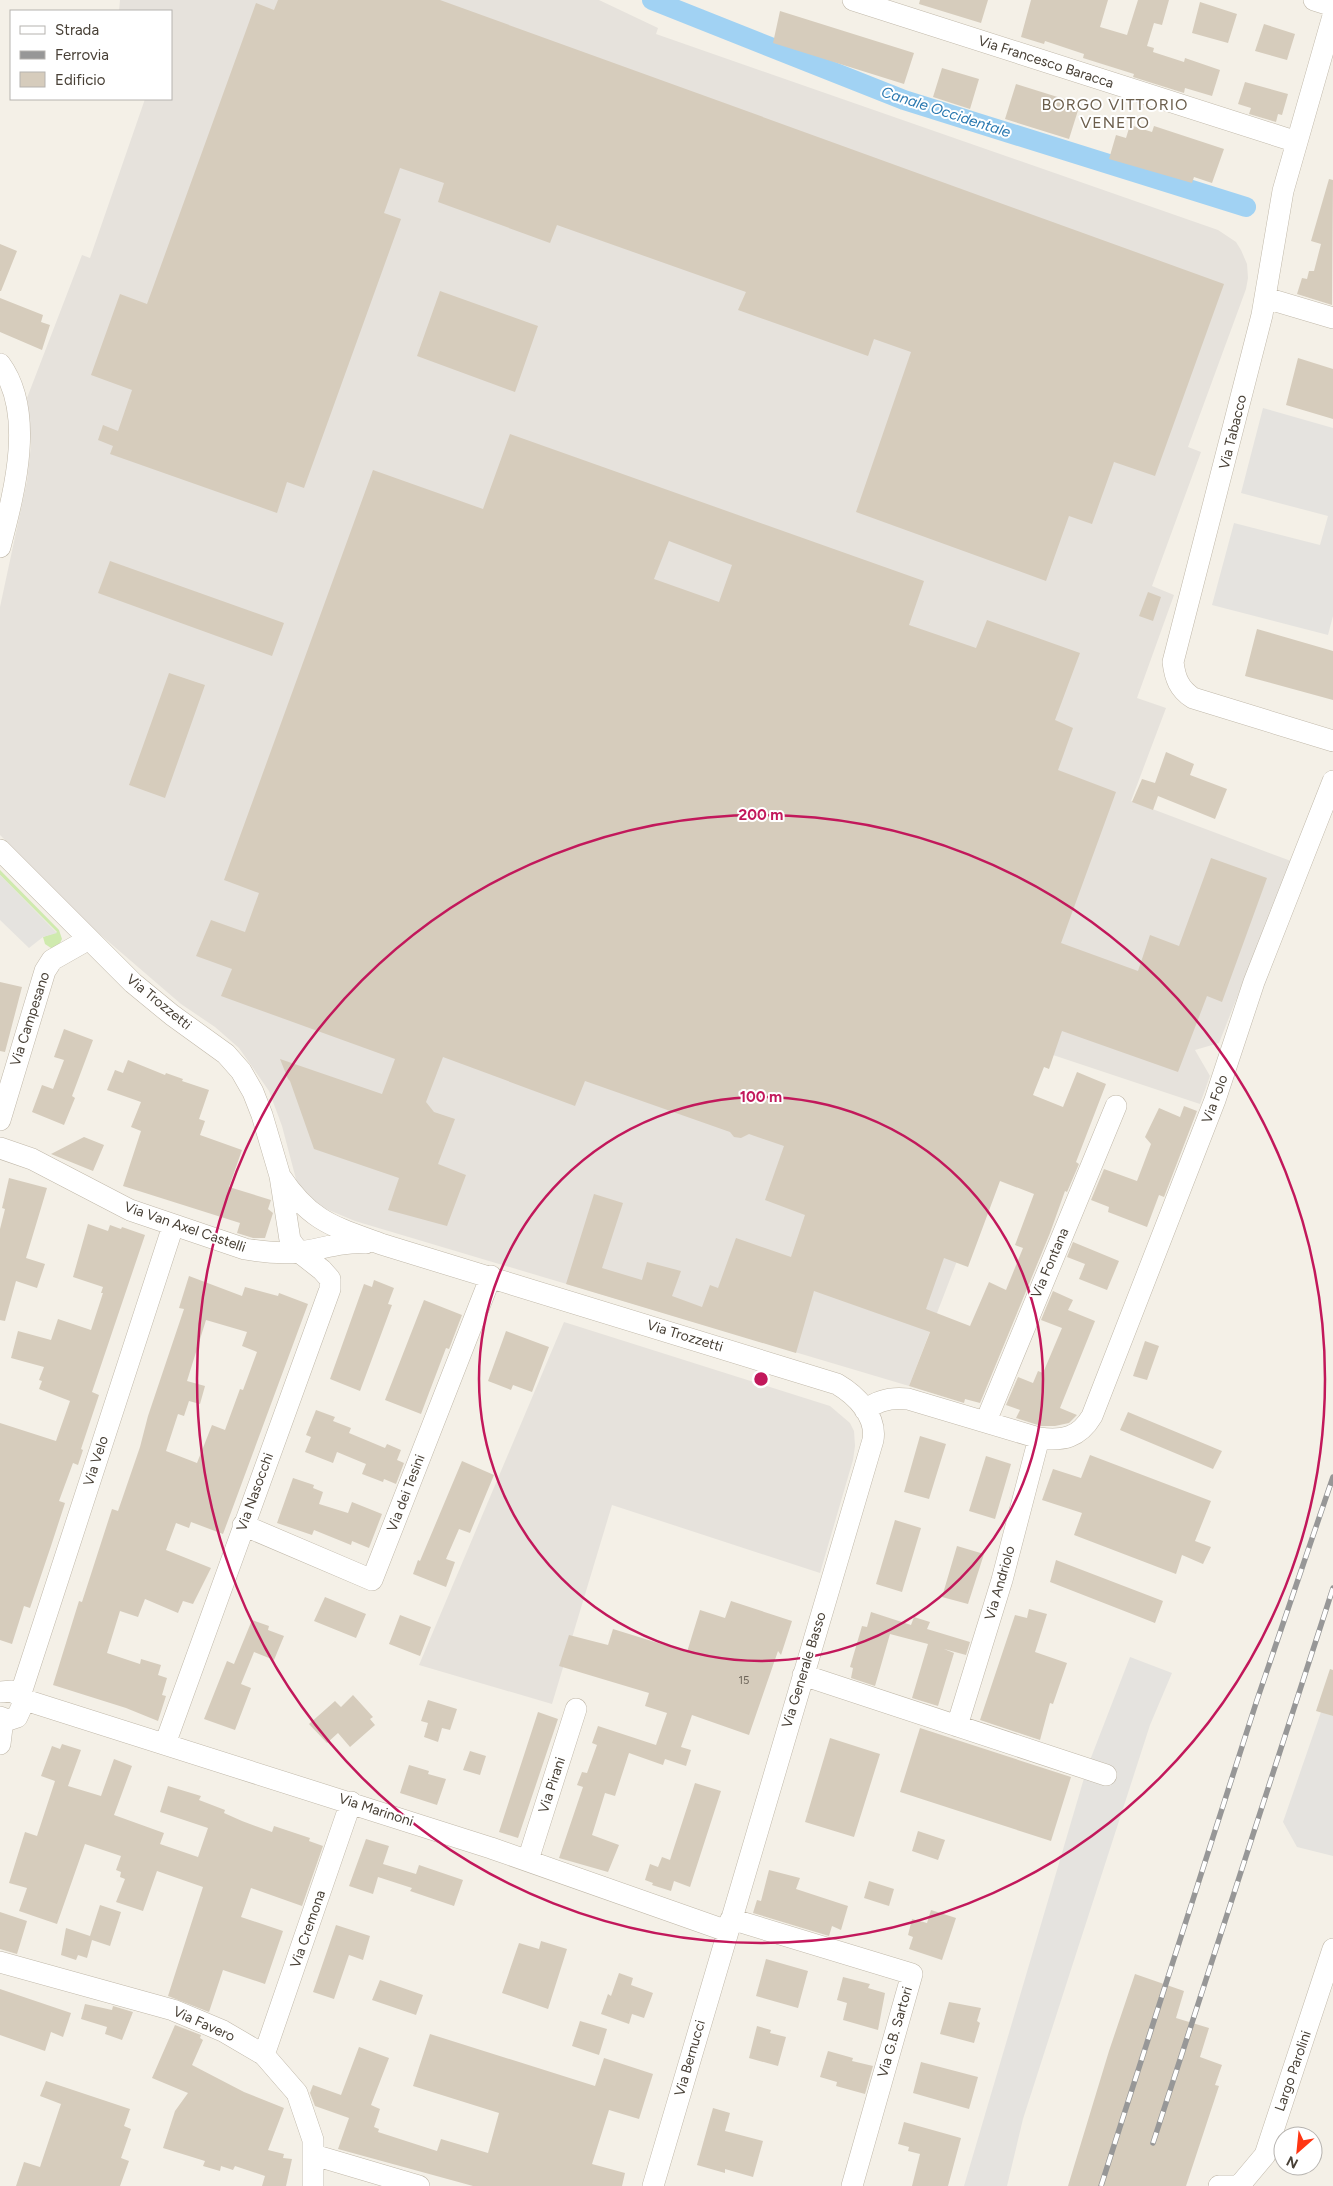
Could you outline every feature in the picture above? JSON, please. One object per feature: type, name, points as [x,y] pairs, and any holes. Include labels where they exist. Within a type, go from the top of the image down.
[{"type":"street","name":"Via Francesco Baracca","points":[[853,0],[1297,142]]},
{"type":"street","points":[[1314,0],[1333,6]]},
{"type":"street","name":"Via Tabacco","points":[[1333,16],[1283,191],[1266,298],[1215,501],[1174,652],[1174,673],[1184,692],[1200,701],[1333,741]]},
{"type":"street","points":[[1266,298],[1333,318]]},
{"type":"street","points":[[0,364],[6,372],[17,406],[20,439],[17,472],[0,547]]},
{"type":"street","name":"Via Folo","points":[[1039,1438],[1066,1439],[1086,1426],[1092,1416],[1215,1100],[1254,982],[1333,781]]},
{"type":"street","name":"Via Trozzetti","points":[[0,850],[139,988],[226,1054],[241,1071],[262,1115],[280,1176],[290,1240],[299,1252]]},
{"type":"street","name":"Via Campesano","points":[[0,1120],[44,971],[52,960],[88,939]]},
{"type":"street","name":"Via Fontana","points":[[986,1421],[1116,1106]]},
{"type":"street","name":"Via Van Axel Castelli","points":[[0,1148],[32,1159],[117,1203],[172,1226],[245,1249],[258,1252],[299,1252],[353,1242],[381,1244]]},
{"type":"street","name":"Via Trozzetti","points":[[280,1176],[295,1198],[311,1213],[330,1225],[381,1244],[491,1276],[837,1384],[847,1390],[866,1410]]},
{"type":"street","name":"Via Velo","points":[[0,1744],[2,1718],[13,1719],[20,1713],[14,1696],[172,1226]]},
{"type":"street","name":"Via Nasocchi","points":[[165,1744],[330,1289],[330,1279],[326,1273],[299,1252]]},
{"type":"street","name":"Via dei Tesini","points":[[243,1526],[372,1580],[491,1276]]},
{"type":"street","points":[[866,1410],[880,1401],[898,1398],[986,1421],[1039,1438]]},
{"type":"street","name":"Via Generale Basso","points":[[729,1925],[873,1440],[873,1424],[866,1410]]},
{"type":"street","name":"Via Andriolo","points":[[957,1726],[1002,1580],[1039,1438]]},
{"type":"street","points":[[803,1675],[1106,1775]]},
{"type":"street","name":"Via Marinoni","points":[[14,1696],[351,1802],[729,1925]]},
{"type":"street","name":"Via Pirani","points":[[528,1860],[576,1709]]},
{"type":"street","name":"Via Cremona","points":[[264,2055],[351,1802]]},
{"type":"street","name":"Via Bernucci","points":[[653,2186],[729,1925]]},
{"type":"street","name":"Via G.B. Sartori","points":[[729,1925],[912,1974],[852,2186]]},
{"type":"street","name":"Largo Parolini","points":[[1239,2186],[1265,2154],[1333,1949]]},
{"type":"street","name":"Via Favero","points":[[0,1962],[173,2010],[223,2031],[264,2055],[297,2093],[313,2140],[313,2186]]},
{"type":"street","points":[[314,2155],[419,2186]]},
{"type":"street","points":[[1219,2186],[1234,2186]]},
{"type":"shaded area","points":[[120,0],[599,0],[658,28],[656,34],[1218,230],[1236,242],[1241,250],[1247,264],[1248,278],[1246,289],[1188,447],[1201,452],[1152,586],[1174,595],[1137,698],[1166,708],[1131,801],[1291,861],[1219,1043],[1195,1050],[1210,1076],[1200,1104],[1038,1050],[909,1386],[355,1221],[319,1206],[297,1183],[282,1126],[269,1091],[239,1048],[215,1027],[181,1004],[95,930],[0,835],[0,607],[27,481],[31,445],[27,398],[82,255],[90,258],[145,100],[172,100],[172,10],[119,10]]},
{"type":"shaded area","points":[[1263,408],[1333,428],[1333,616],[1328,635],[1212,605],[1234,523],[1320,545],[1328,516],[1241,493]]},
{"type":"shaded area","points":[[0,875],[57,933],[43,937],[29,948],[0,920]]},
{"type":"shaded area","points":[[564,1322],[830,1406],[850,1423],[854,1431],[855,1446],[853,1460],[820,1573],[612,1505],[552,1704],[419,1665]]},
{"type":"shaded area","points":[[1130,1657],[1172,1673],[1150,1725],[1066,1985],[1023,2119],[1007,2186],[964,2186],[1087,1768]]},
{"type":"shaded area","points":[[1321,1712],[1333,1716],[1333,1856],[1297,1847],[1283,1822]]},
{"type":"green space","points":[[0,870],[59,930],[62,939],[58,947],[51,948],[45,944],[43,937],[57,932],[0,875]]},
{"type":"building","points":[[278,0],[440,0],[1224,284],[1155,476],[1114,462],[1092,524],[1069,516],[1046,581],[856,512],[911,352],[874,339],[868,356],[738,310],[746,292],[557,225],[550,243],[438,202],[444,183],[400,168],[384,213],[401,219],[304,488],[287,482],[277,513],[110,454],[113,446],[98,440],[103,425],[118,431],[132,390],[91,375],[120,294],[147,304],[256,3],[274,10]]},
{"type":"building","points":[[920,0],[988,0],[981,23],[919,4]]},
{"type":"building","points":[[1031,0],[1108,0],[1100,27],[1127,35],[1138,0],[1169,0],[1162,25],[1154,23],[1147,46],[1154,48],[1153,52],[1184,62],[1185,58],[1220,70],[1212,96],[1185,88],[1184,93],[1133,77],[1134,74],[1083,58],[1084,54],[1045,41],[1044,44],[1021,37]]},
{"type":"building","points":[[1200,2],[1237,14],[1228,43],[1192,33]]},
{"type":"building","points":[[780,11],[914,53],[904,84],[773,43]]},
{"type":"building","points":[[1264,24],[1295,34],[1287,60],[1255,51]]},
{"type":"building","points":[[942,68],[979,79],[970,109],[933,97]]},
{"type":"building","points":[[1245,82],[1288,94],[1282,115],[1278,114],[1276,122],[1249,114],[1251,108],[1238,104]]},
{"type":"building","points":[[1016,84],[1080,104],[1069,139],[1005,119]]},
{"type":"building","points":[[1130,125],[1152,132],[1154,126],[1224,149],[1212,183],[1194,177],[1192,183],[1109,159],[1116,135],[1126,138]]},
{"type":"building","points":[[1329,179],[1333,180],[1332,305],[1297,294],[1302,278],[1307,279],[1309,271],[1314,271],[1321,244],[1311,241]]},
{"type":"building","points":[[0,244],[17,251],[1,291],[0,291]]},
{"type":"building","points":[[440,291],[538,326],[515,392],[417,356]]},
{"type":"building","points":[[0,298],[43,315],[41,322],[50,325],[42,350],[0,332]]},
{"type":"building","points":[[1298,358],[1333,369],[1333,419],[1286,405]]},
{"type":"building","points":[[510,434],[924,581],[909,625],[976,648],[987,620],[1080,653],[1055,720],[1073,728],[1058,770],[1116,792],[1061,943],[1138,971],[1150,935],[1179,946],[1211,858],[1267,878],[1222,1002],[1207,996],[1178,1072],[1062,1031],[1049,1069],[1044,1067],[1033,1095],[1063,1107],[1077,1072],[1106,1084],[1076,1162],[1079,1164],[1067,1192],[1065,1191],[1050,1233],[980,1403],[965,1399],[964,1403],[909,1386],[930,1332],[814,1291],[796,1353],[566,1284],[594,1194],[623,1203],[602,1268],[642,1280],[647,1262],[681,1271],[672,1296],[702,1307],[710,1285],[718,1288],[736,1238],[791,1257],[805,1215],[765,1200],[784,1146],[749,1134],[741,1138],[734,1137],[730,1132],[585,1081],[575,1106],[443,1057],[426,1102],[434,1112],[455,1119],[438,1164],[466,1175],[447,1226],[388,1210],[399,1178],[314,1149],[290,1081],[280,1059],[382,1094],[395,1059],[221,996],[232,969],[196,956],[211,920],[245,932],[259,893],[224,880],[373,470],[483,509]],"holes":[[[669,541],[732,565],[719,602],[654,579]],[[1000,1181],[1034,1194],[1015,1245],[1023,1248],[1006,1290],[989,1282],[970,1326],[926,1309],[944,1258],[968,1267]]]},
{"type":"building","points":[[110,561],[284,623],[272,656],[98,593]]},
{"type":"building","points":[[1148,592],[1161,597],[1153,621],[1139,616]]},
{"type":"building","points":[[1257,629],[1333,651],[1333,700],[1245,676]]},
{"type":"building","points":[[169,673],[205,685],[165,798],[129,785]]},
{"type":"building","points":[[1166,752],[1194,764],[1190,775],[1227,789],[1215,819],[1158,796],[1153,810],[1132,802],[1142,779],[1155,783]]},
{"type":"building","points":[[0,982],[22,987],[5,1052],[0,1051]]},
{"type":"building","points":[[64,1029],[93,1040],[72,1096],[75,1098],[64,1125],[32,1112],[42,1085],[53,1089],[64,1060],[54,1057]]},
{"type":"building","points":[[128,1060],[209,1090],[199,1119],[205,1121],[200,1135],[242,1150],[229,1187],[271,1200],[268,1209],[273,1213],[265,1238],[253,1238],[237,1233],[240,1223],[123,1186],[141,1131],[131,1127],[141,1102],[107,1090],[115,1070],[123,1073]]},
{"type":"building","points":[[1184,1106],[1197,1111],[1164,1197],[1159,1195],[1147,1227],[1108,1212],[1109,1207],[1091,1200],[1104,1169],[1137,1181],[1151,1144],[1145,1137],[1159,1108],[1180,1117]]},
{"type":"building","points":[[84,1137],[104,1145],[93,1171],[51,1154]]},
{"type":"building","points":[[9,1178],[47,1188],[26,1258],[45,1264],[37,1288],[16,1281],[5,1321],[0,1320],[0,1229],[5,1209],[2,1208]]},
{"type":"building","points":[[88,1224],[108,1231],[110,1225],[121,1229],[122,1227],[145,1235],[92,1392],[99,1395],[81,1449],[83,1450],[78,1465],[73,1463],[59,1501],[65,1503],[51,1546],[30,1608],[24,1606],[12,1644],[0,1640],[0,1423],[56,1441],[70,1401],[39,1389],[42,1381],[39,1380],[44,1367],[11,1358],[18,1331],[51,1340],[58,1319],[91,1330],[103,1293],[101,1293],[103,1287],[73,1277]]},
{"type":"building","points":[[1073,1242],[1119,1261],[1107,1290],[1079,1279],[1085,1264],[1067,1257]]},
{"type":"building","points":[[189,1276],[242,1296],[245,1287],[278,1296],[279,1293],[308,1304],[223,1534],[191,1522],[189,1528],[176,1523],[166,1550],[211,1568],[193,1604],[183,1601],[178,1613],[145,1599],[138,1617],[120,1611],[107,1653],[140,1664],[141,1659],[161,1665],[158,1675],[167,1678],[162,1695],[166,1696],[158,1721],[126,1708],[53,1685],[79,1601],[82,1602],[112,1509],[118,1511],[140,1447],[148,1416],[184,1309],[179,1308]],"holes":[[[206,1320],[247,1332],[242,1346],[257,1352],[243,1390],[240,1389],[225,1430],[212,1425],[197,1463],[166,1451],[178,1414],[184,1416],[189,1401],[200,1404],[205,1386],[187,1381]]]},
{"type":"building","points":[[374,1280],[394,1288],[388,1304],[392,1305],[360,1391],[330,1379],[364,1284],[372,1287]]},
{"type":"building","points":[[1053,1291],[1073,1300],[1068,1310],[1095,1321],[1060,1408],[1077,1415],[1069,1423],[1041,1426],[1016,1418],[1020,1410],[1006,1405],[1018,1377],[1033,1383],[1038,1371],[1043,1373],[1062,1328],[1041,1320]]},
{"type":"building","points":[[424,1300],[462,1315],[449,1349],[446,1348],[421,1414],[385,1400]]},
{"type":"building","points":[[506,1331],[549,1347],[532,1392],[513,1385],[511,1390],[488,1381]]},
{"type":"building","points":[[1145,1341],[1159,1346],[1147,1380],[1133,1376]]},
{"type":"building","points":[[316,1410],[335,1417],[333,1421],[351,1428],[349,1433],[385,1448],[387,1444],[401,1450],[397,1460],[404,1463],[396,1484],[384,1479],[383,1482],[362,1474],[366,1464],[337,1452],[333,1463],[305,1452],[311,1437],[306,1435]]},
{"type":"building","points":[[1128,1412],[1222,1451],[1213,1469],[1120,1430]]},
{"type":"building","points":[[920,1436],[946,1444],[929,1499],[904,1492]]},
{"type":"building","points":[[1090,1455],[1211,1501],[1195,1541],[1211,1547],[1203,1564],[1182,1555],[1176,1574],[1074,1535],[1082,1513],[1042,1500],[1053,1469],[1081,1478]]},
{"type":"building","points":[[986,1456],[1011,1464],[995,1519],[969,1511]]},
{"type":"building","points":[[462,1461],[494,1475],[470,1533],[459,1529],[446,1559],[455,1562],[446,1587],[413,1574]]},
{"type":"building","points":[[293,1478],[314,1485],[313,1488],[323,1492],[319,1504],[348,1513],[352,1502],[382,1514],[369,1548],[352,1541],[351,1545],[314,1530],[312,1535],[277,1523]]},
{"type":"building","points":[[895,1520],[921,1528],[902,1592],[876,1584]]},
{"type":"building","points":[[957,1546],[984,1554],[968,1604],[942,1597]]},
{"type":"building","points":[[1056,1560],[1163,1601],[1155,1623],[1050,1582]]},
{"type":"building","points":[[325,1597],[366,1614],[356,1638],[314,1621]]},
{"type":"building","points":[[731,1601],[792,1621],[781,1655],[778,1651],[749,1735],[692,1715],[681,1747],[691,1750],[686,1766],[665,1759],[663,1765],[629,1753],[615,1796],[605,1793],[592,1835],[619,1845],[608,1872],[559,1858],[583,1787],[577,1785],[582,1772],[587,1773],[597,1745],[592,1743],[598,1726],[656,1745],[667,1713],[645,1706],[649,1693],[559,1666],[569,1635],[608,1645],[613,1629],[687,1652],[700,1610],[725,1618]]},
{"type":"building","points":[[1029,1609],[1047,1614],[1035,1652],[1067,1663],[1053,1704],[1050,1703],[1040,1740],[980,1720],[1015,1615],[1027,1618]]},
{"type":"building","points":[[871,1612],[911,1625],[914,1617],[930,1622],[927,1629],[970,1642],[966,1655],[944,1649],[954,1653],[938,1706],[912,1698],[928,1644],[890,1634],[875,1686],[851,1678],[853,1668],[850,1667],[862,1626],[867,1627]]},
{"type":"building","points":[[400,1615],[431,1627],[420,1656],[389,1644]]},
{"type":"building","points":[[252,1620],[269,1626],[268,1630],[284,1636],[274,1660],[254,1652],[241,1684],[251,1688],[235,1730],[204,1719],[227,1661],[234,1664]]},
{"type":"building","points":[[1330,1669],[1333,1670],[1333,1716],[1316,1711]]},
{"type":"building","points":[[353,1695],[373,1717],[370,1719],[375,1725],[350,1747],[338,1733],[327,1743],[309,1724],[335,1701],[341,1707]]},
{"type":"building","points":[[428,1700],[457,1709],[450,1730],[442,1728],[438,1742],[424,1737],[428,1723],[421,1721]]},
{"type":"building","points":[[538,1712],[558,1719],[518,1838],[499,1832]]},
{"type":"building","points":[[920,1728],[1071,1777],[1051,1841],[900,1792]]},
{"type":"building","points":[[830,1738],[880,1754],[854,1837],[805,1822]]},
{"type":"building","points":[[62,1744],[81,1750],[68,1786],[101,1796],[114,1759],[132,1766],[114,1815],[164,1833],[160,1844],[198,1857],[208,1828],[160,1812],[168,1786],[201,1796],[199,1800],[225,1810],[224,1813],[242,1821],[272,1832],[274,1826],[310,1838],[309,1841],[323,1846],[302,1906],[251,1888],[241,1917],[283,1931],[265,1984],[223,1970],[209,2012],[168,1996],[203,1887],[157,1871],[143,1911],[116,1902],[125,1879],[120,1877],[121,1872],[116,1870],[121,1856],[85,1844],[57,1924],[19,1911],[27,1888],[9,1883],[25,1832],[37,1836],[55,1781],[41,1776],[52,1746],[60,1749]]},
{"type":"building","points":[[470,1751],[486,1756],[480,1775],[463,1770]]},
{"type":"building","points":[[409,1765],[429,1771],[428,1774],[446,1779],[437,1805],[400,1793]]},
{"type":"building","points":[[695,1783],[721,1791],[690,1887],[674,1881],[671,1891],[652,1885],[653,1883],[645,1880],[650,1864],[658,1867],[662,1857],[670,1860]]},
{"type":"building","points":[[918,1831],[945,1840],[938,1860],[912,1851]]},
{"type":"building","points":[[366,1839],[389,1846],[383,1864],[416,1874],[419,1865],[463,1880],[454,1906],[410,1891],[412,1888],[378,1877],[373,1894],[349,1886]]},
{"type":"building","points":[[769,1870],[800,1878],[796,1889],[848,1906],[841,1930],[832,1926],[829,1936],[753,1913],[757,1900],[761,1901]]},
{"type":"building","points":[[869,1881],[894,1889],[889,1906],[864,1898]]},
{"type":"building","points":[[100,1905],[121,1912],[110,1946],[92,1940],[87,1958],[78,1955],[76,1960],[61,1955],[66,1928],[90,1936]]},
{"type":"building","points":[[931,1910],[956,1918],[942,1960],[909,1949],[913,1937],[908,1935],[912,1919],[927,1923]]},
{"type":"building","points":[[0,1912],[27,1921],[17,1954],[0,1949]]},
{"type":"building","points":[[336,1925],[370,1936],[363,1960],[349,1955],[334,1999],[313,1992]]},
{"type":"building","points":[[541,1941],[567,1949],[548,2009],[502,1993],[519,1943],[539,1949]]},
{"type":"building","points":[[766,1959],[808,1971],[798,2008],[756,1996]]},
{"type":"building","points":[[619,1973],[633,1978],[631,1985],[653,1993],[644,2018],[632,2014],[629,2024],[601,2014],[608,1994],[611,1996]]},
{"type":"building","points":[[1135,1974],[1184,1991],[1176,2018],[1209,2028],[1200,2057],[1222,2065],[1215,2085],[1219,2086],[1186,2186],[1068,2186],[1109,2051]]},
{"type":"building","points":[[843,1977],[870,1984],[868,1988],[885,1993],[878,2030],[843,2020],[847,2003],[837,2000]]},
{"type":"building","points":[[380,1980],[423,1995],[416,2015],[372,2000]]},
{"type":"building","points":[[0,1989],[71,2013],[63,2037],[51,2032],[45,2051],[0,2035]]},
{"type":"building","points":[[949,2002],[981,2008],[977,2021],[980,2023],[974,2043],[940,2034]]},
{"type":"building","points":[[85,2004],[112,2010],[113,2006],[133,2012],[122,2040],[105,2034],[107,2027],[81,2019]]},
{"type":"building","points":[[580,2021],[607,2029],[599,2055],[572,2046]]},
{"type":"building","points":[[175,2025],[201,2035],[200,2038],[203,2040],[192,2065],[244,2092],[284,2108],[268,2150],[284,2154],[283,2158],[292,2159],[286,2186],[262,2186],[265,2176],[235,2166],[233,2170],[221,2166],[220,2171],[203,2166],[205,2161],[163,2148],[175,2111],[188,2093],[152,2078]]},
{"type":"building","points":[[757,2026],[771,2030],[770,2033],[786,2037],[778,2066],[749,2058]]},
{"type":"building","points":[[430,2034],[595,2086],[604,2058],[653,2074],[639,2119],[609,2110],[592,2164],[625,2173],[622,2186],[473,2186],[338,2149],[349,2118],[315,2106],[310,2093],[313,2085],[341,2095],[359,2047],[389,2058],[371,2105],[380,2109],[374,2127],[379,2129],[378,2132],[437,2151],[441,2139],[488,2153],[499,2113],[413,2086]]},
{"type":"building","points":[[828,2051],[853,2058],[852,2061],[873,2066],[865,2094],[836,2086],[837,2082],[820,2077]]},
{"type":"building","points":[[921,2062],[978,2077],[969,2109],[913,2093]]},
{"type":"building","points":[[46,2081],[130,2109],[124,2126],[131,2129],[121,2158],[129,2161],[120,2186],[16,2186],[24,2162],[40,2167],[61,2104],[40,2096]]},
{"type":"building","points":[[713,2108],[730,2113],[725,2131],[763,2141],[753,2177],[725,2169],[725,2173],[697,2165]]},
{"type":"building","points":[[904,2122],[961,2138],[948,2186],[912,2186],[920,2154],[908,2151],[909,2147],[898,2144]]},
{"type":"waterway","name":"Canale Occidentale","points":[[652,0],[904,100],[1246,207]]},
{"type":"railway","points":[[1101,2186],[1257,1700],[1333,1477]]},
{"type":"railway","points":[[1153,2143],[1333,1588]]},
{"type":"district","name":"BORGO VITTORIO VENETO","points":[[1115,113]]}]
